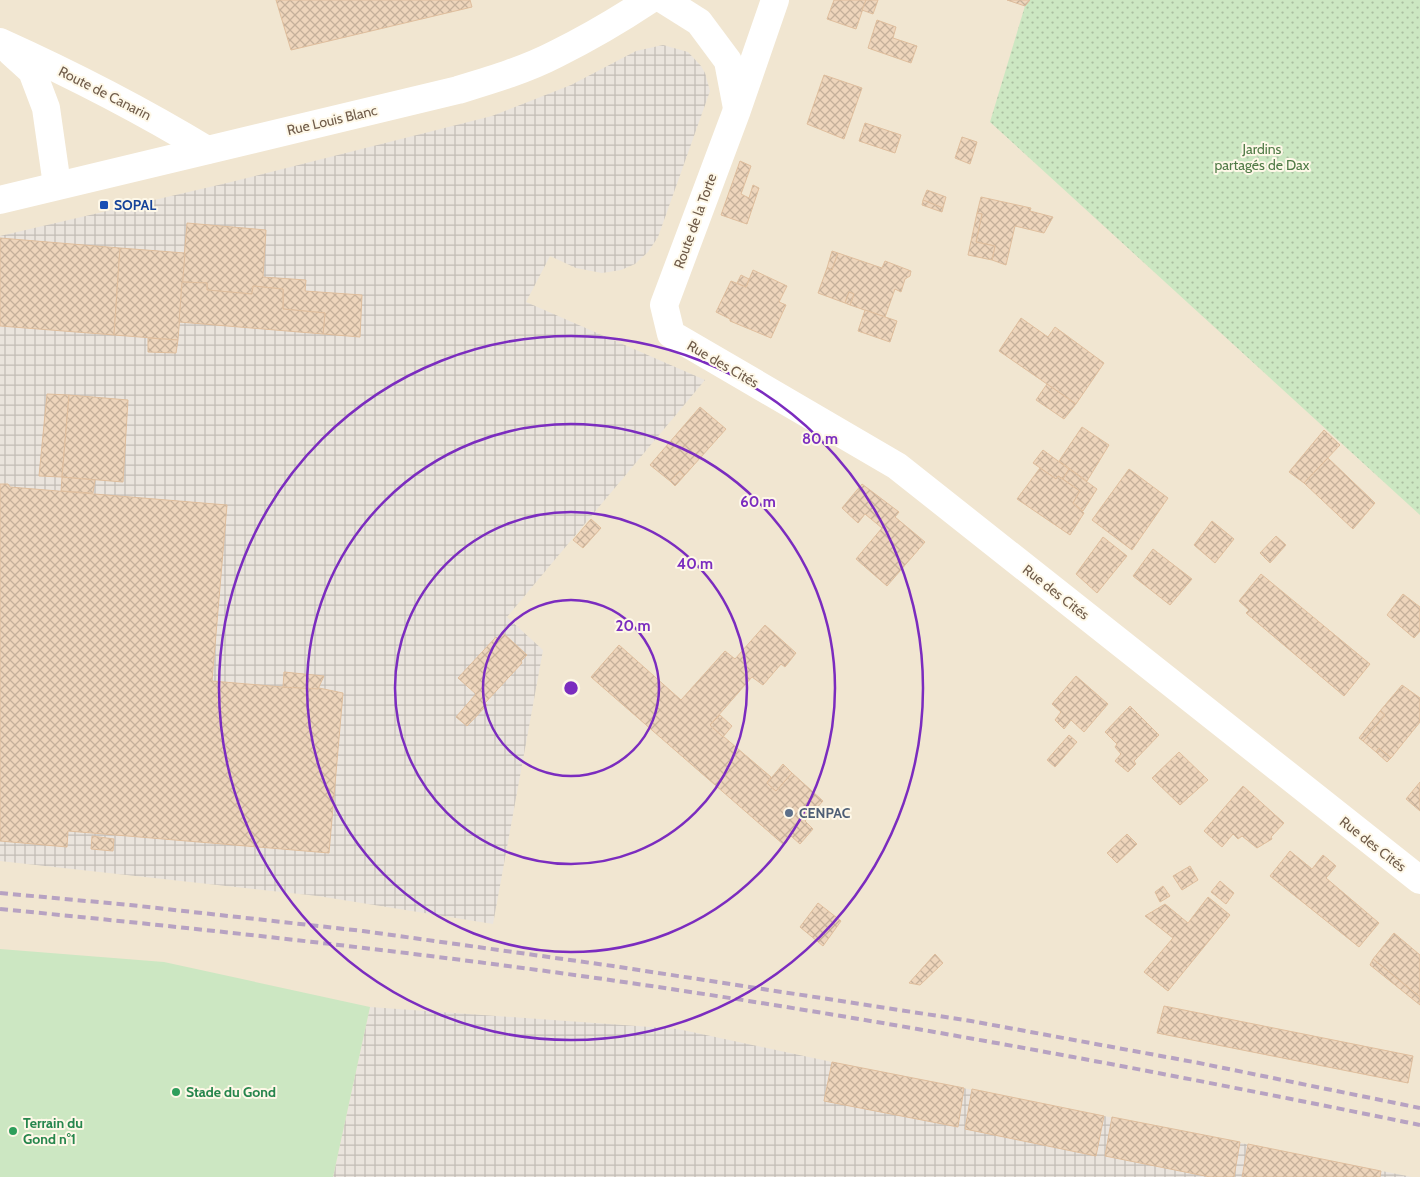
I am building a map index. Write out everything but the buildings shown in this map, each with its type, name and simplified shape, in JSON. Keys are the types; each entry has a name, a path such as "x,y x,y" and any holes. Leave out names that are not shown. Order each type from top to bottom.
{"street":[{"name":"Rue Louis Blanc","path":"0,200 458,90 508,74 555,55 616,22 649,0"},
{"path":"664,0 699,22 728,60 737,110"},
{"name":"Route de la Torte","path":"672,334 664,305 737,110 766,8"},
{"name":"Route de Canarin","path":"0,42 40,60 145,114 207,150"},
{"name":"Route de Canarin","path":"0,42 32,71 46,108 57,185"},
{"name":"Rue des Cités","path":"672,334 897,466 1420,880"}],"shaded area":[{"path":"0,0 1420,0 1420,1177 0,1177"},
{"path":"663,45 688,52 705,73 710,91 658,237 648,252 635,264 621,270 602,273 576,268 550,256 526,302 705,380 507,617 543,650 493,924 318,896 0,861 0,236 227,183 492,116 571,85 636,51"},
{"path":"370,1007 678,1029 832,1062 1412,1177 333,1177"}],"green space":[{"name":"Jardins partagés de Dax","path":"1030,0 1420,0 1420,515 990,122 1025,6"},
{"name":"Stade du Gond","path":"0,949 164,962 370,1007 333,1177 0,1177"}],"railway":[{"path":"0,893 130,905 363,931 613,966 971,1021 1199,1063 1420,1108"},
{"path":"0,909 382,950 534,969 712,995 1016,1046 1420,1125"}],"place":[{"name":"SOPAL","path":"104,205"},
{"name":"CENPAC","path":"789,813"},
{"name":"Stade du Gond","path":"176,1092"},
{"name":"Terrain du Gond n°1","path":"13,1131"}]}
